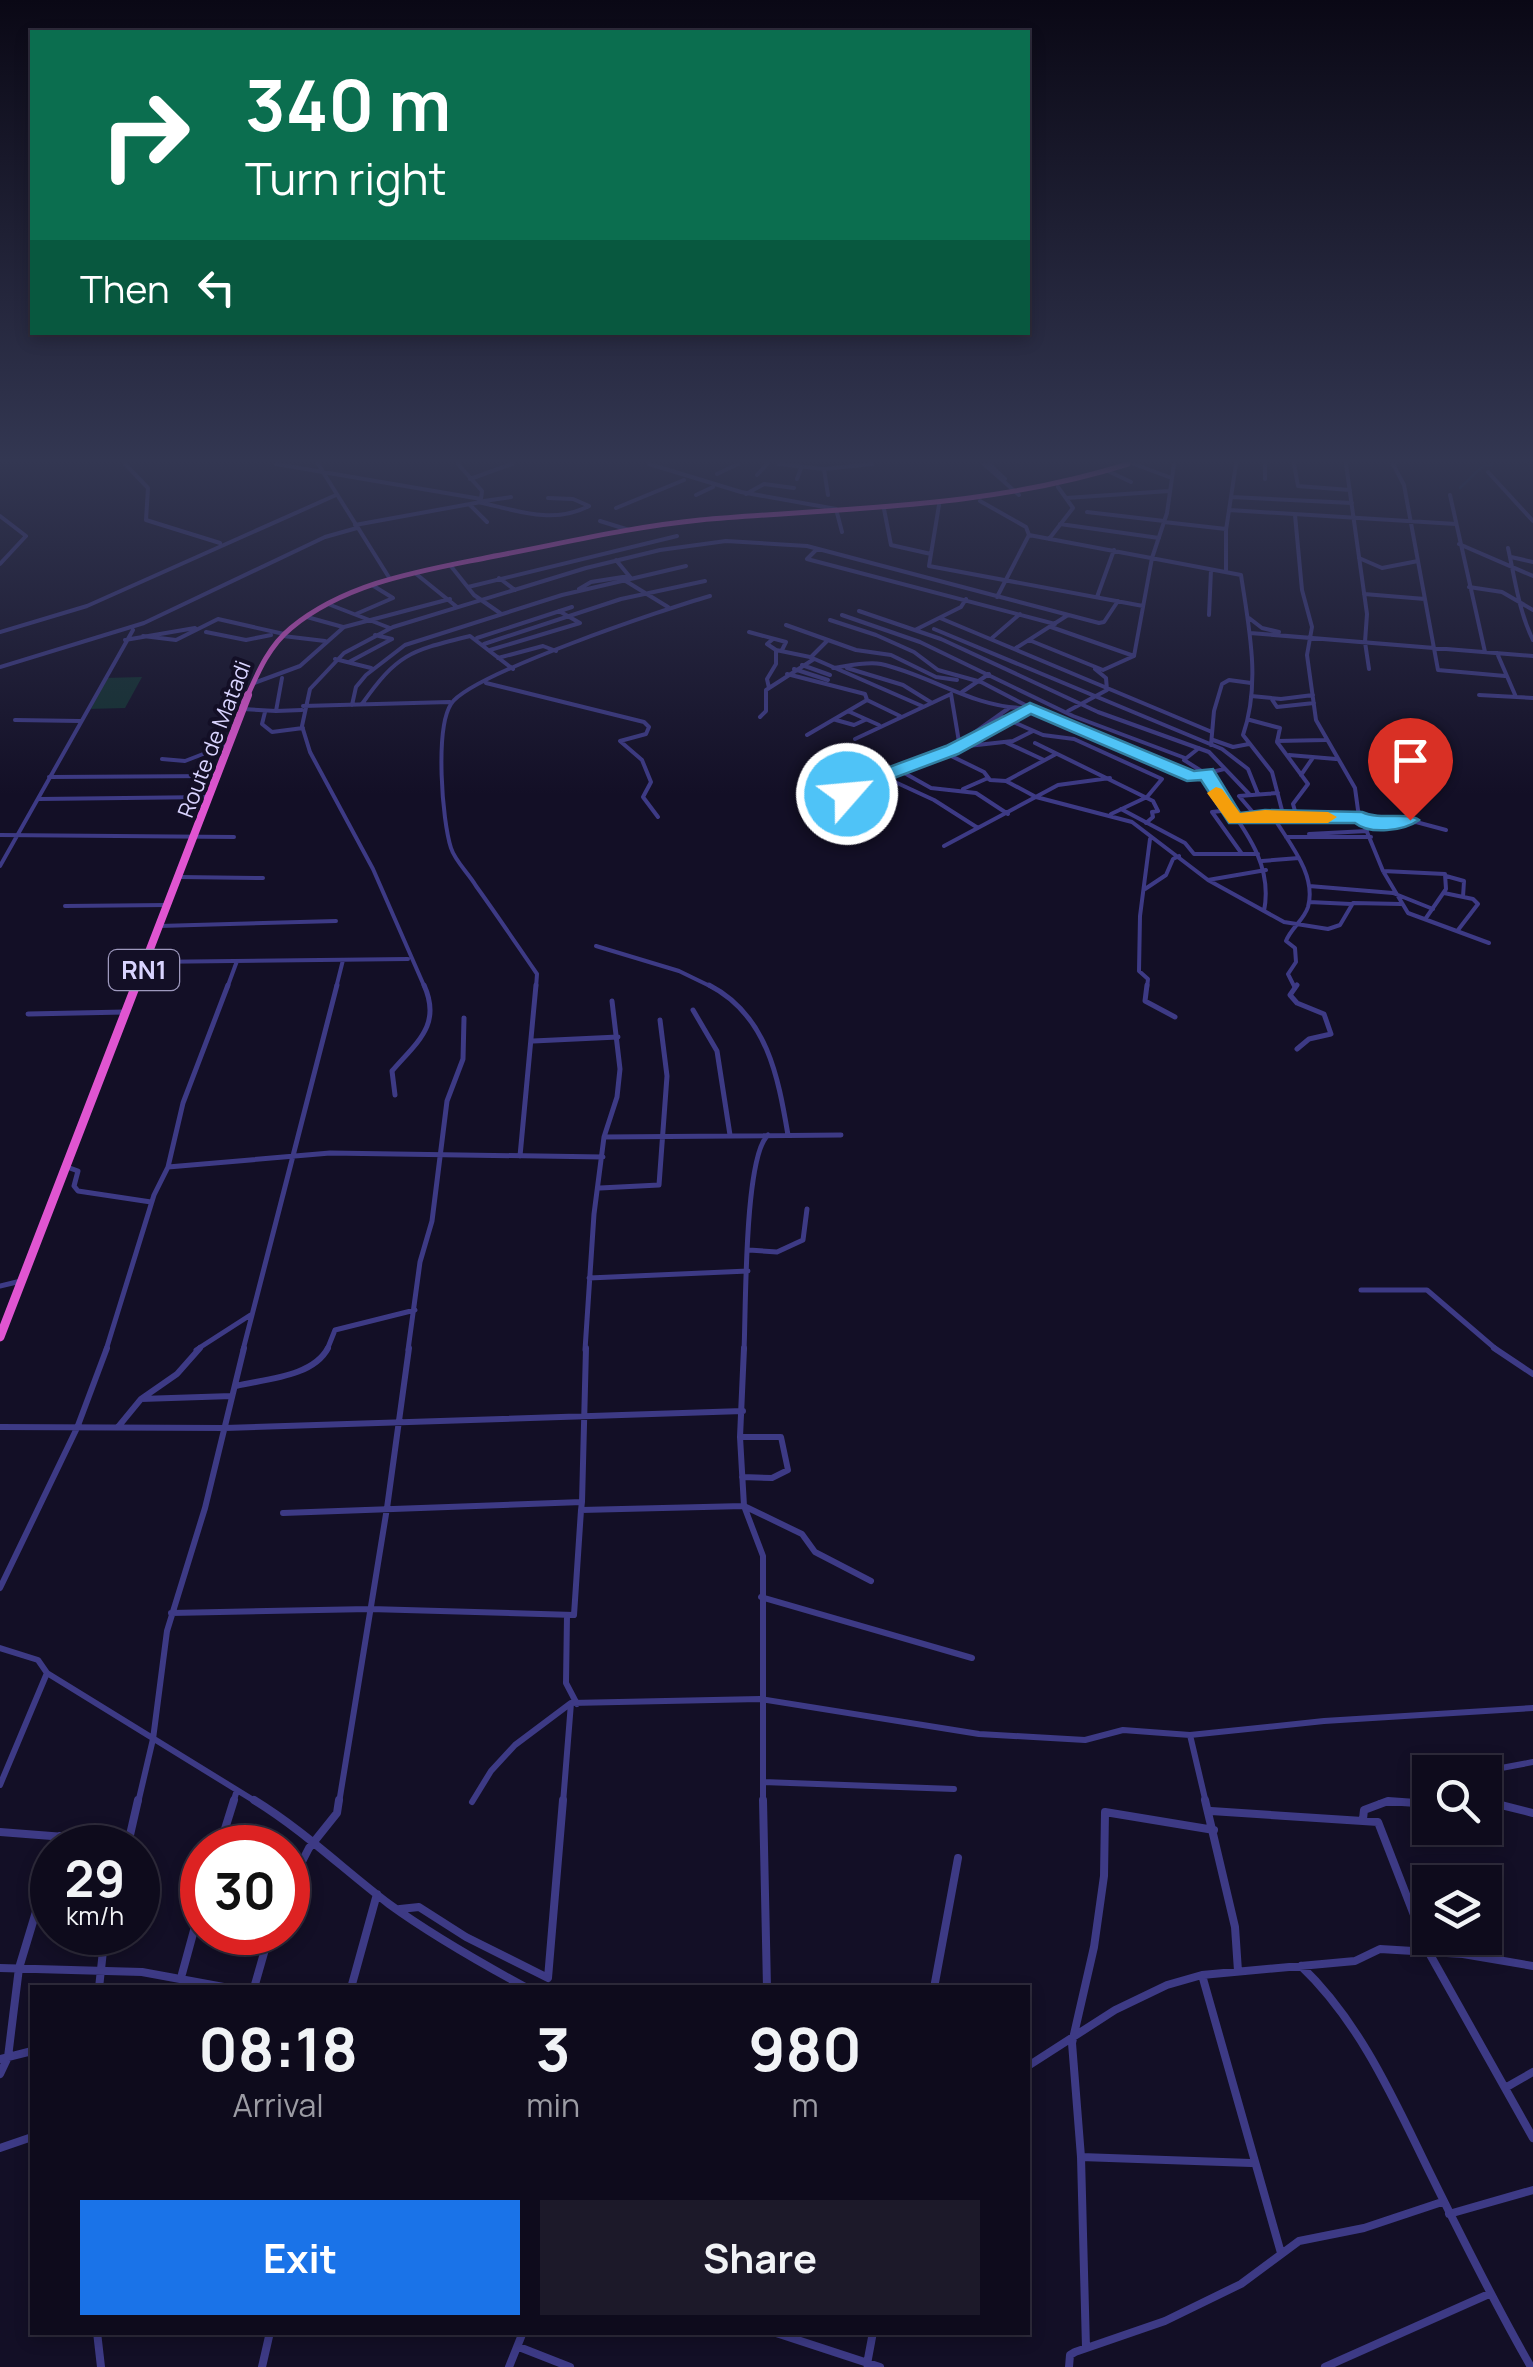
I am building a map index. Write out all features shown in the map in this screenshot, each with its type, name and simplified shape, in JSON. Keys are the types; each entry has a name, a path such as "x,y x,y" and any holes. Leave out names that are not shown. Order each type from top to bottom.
{"highway":[{"name":"Route de Matadi","path":"0,1337 266,654 281,635 328,604 408,574"}],"street":[{"path":"0,632 87,606 156,574"},
{"path":"0,668 136,626 245,574"},
{"path":"387,574 390,579"},
{"path":"416,574 458,608"},
{"path":"457,574 500,614"},
{"path":"468,588 515,574"},
{"path":"395,1096 392,1071 425,1032 433,1009 373,869 310,752 303,728 303,708 317,679 336,658 375,635 567,574"},
{"path":"626,574 668,607"},
{"path":"352,704 356,687 398,648 550,598 645,574"},
{"path":"871,574 1021,613 1134,656"},
{"path":"910,574 1101,622 1118,601"},
{"path":"974,574 1144,607"},
{"path":"997,596 1004,589 1007,574"},
{"path":"1097,596 1105,574"},
{"path":"1134,656 1149,574"},
{"path":"1209,615 1210,574"},
{"path":"1239,574 1250,633 1252,696 1250,720 1243,732 1270,768 1284,818"},
{"path":"1300,574 1312,627 1307,636 1316,720 1355,788 1382,872 1408,913 1489,944"},
{"path":"1361,574 1369,669"},
{"path":"1420,574 1440,671 1505,676"},
{"path":"1467,574 1486,652"},
{"path":"1514,574 1523,620 1533,640"},
{"path":"500,578 515,590"},
{"path":"484,644 704,580"},
{"path":"356,614 393,598 372,585"},
{"path":"1470,587 1502,592 1533,610"},
{"path":"915,630 961,607 974,592"},
{"path":"1364,594 1425,599"},
{"path":"242,709 265,712 352,704 452,702 484,682 556,651 668,607 710,596"},
{"path":"550,598 580,614"},
{"path":"254,682 291,675 344,627 450,600"},
{"path":"328,604 390,628"},
{"path":"362,704 381,674 404,657 572,607"},
{"path":"859,611 923,633 1100,712 1209,752 1250,794"},
{"path":"490,650 580,622 559,612"},
{"path":"992,638 1021,613"},
{"path":"842,615 911,638 1068,712 1185,758 1206,773 1262,861 1271,893 1264,912"},
{"path":"1016,648 1068,615"},
{"path":"307,617 344,627"},
{"path":"1248,617 1259,627 1282,634"},
{"path":"143,636 175,640 218,618 325,642"},
{"path":"940,618 1212,732"},
{"path":"830,620 876,635 964,679"},
{"path":"923,633 946,621"},
{"path":"0,866 124,640 136,626"},
{"path":"786,626 856,650 891,654 943,679"},
{"path":"124,640 198,628"},
{"path":"934,629 1212,743 1233,747 1249,744"},
{"path":"206,632 246,640 281,635"},
{"path":"749,632 788,644 779,650 767,678 766,711 760,716"},
{"path":"948,644 974,632"},
{"path":"1250,633 1533,656"},
{"path":"349,662 392,639 375,635"},
{"path":"477,638 513,670"},
{"path":"773,639 767,644 812,658 922,706"},
{"path":"768,688 812,658 828,640"},
{"path":"1029,640 1108,670 1134,656"},
{"path":"498,658 543,646 556,651"},
{"path":"1496,653 1505,676 1516,689 1516,697"},
{"path":"336,658 373,668"},
{"path":"833,668 878,664 954,694 1009,708 1029,707"},
{"path":"794,669 829,677 802,665"},
{"path":"1095,667 1106,678 1108,688"},
{"path":"844,668 902,685 932,702"},
{"path":"855,739 954,694 990,673"},
{"path":"788,674 865,694 867,700 900,716"},
{"path":"276,711 282,678"},
{"path":"931,684 943,679 974,681 1193,777 1224,769"},
{"path":"1209,752 1222,684 1229,680 1251,683"},
{"path":"484,682 644,722 649,727 646,734 620,741 642,760 652,782 643,796 658,817"},
{"path":"1068,712 1108,688"},
{"path":"954,694 960,739 956,747"},
{"path":"997,702 1004,694"},
{"path":"1252,696 1312,694"},
{"path":"1480,695 1533,698"},
{"path":"1268,696 1277,707 1302,707 1314,702"},
{"path":"1100,712 1132,699"},
{"path":"807,735 867,700"},
{"path":"452,702 443,735 442,777 451,849 536,968 533,1041 520,1156"},
{"path":"969,738 1029,707"},
{"path":"804,796 826,805 852,787 946,753 1009,708"},
{"path":"265,712 262,724 272,732 303,728"},
{"path":"850,712 881,726"},
{"path":"1000,716 1047,736 1074,738 1158,774 1162,781 1147,797 1109,815"},
{"path":"836,720 855,725 866,719"},
{"path":"15,720 80,721"},
{"path":"1250,720 1280,728 1277,741"},
{"path":"956,747 1020,739 1033,731"},
{"path":"1020,748 1047,736"},
{"path":"1002,740 1044,760"},
{"path":"1277,741 1326,740"},
{"path":"1277,741 1308,786 1292,806 1297,818"},
{"path":"1035,742 1147,797 1159,807 1146,822"},
{"path":"1212,743 1245,766 1258,794"},
{"path":"162,759 185,762 229,744"},
{"path":"1185,758 1199,748"},
{"path":"946,753 984,772 988,778"},
{"path":"1006,782 1058,753"},
{"path":"1289,755 1336,759"},
{"path":"1301,774 1312,758"},
{"path":"900,770 931,788 976,792 1008,814"},
{"path":"49,777 218,776"},
{"path":"882,776 934,800 978,828"},
{"path":"959,790 988,778 1036,797 1132,822 1208,880 1284,922 1328,929 1340,925 1352,904"},
{"path":"944,846 1060,784 1110,778"},
{"path":"1256,816 1239,796 1278,792"},
{"path":"39,799 210,797"},
{"path":"1121,809 1197,854 1258,854"},
{"path":"1230,810 1212,812 1242,854"},
{"path":"1236,819 1256,816 1398,824 1417,819 1446,830"},
{"path":"1274,818 1299,858 1310,886 1304,916 1286,940 1295,948 1296,960 1288,974 1297,986 1290,994 1324,1014 1331,1036 1309,1039 1297,1049"},
{"path":"1284,834 1367,830"},
{"path":"1284,834 1371,837"},
{"path":"0,835 234,837"},
{"path":"1149,836 1139,971 1148,979 1144,1000 1175,1017"},
{"path":"1144,891 1164,878 1174,859 1180,856"},
{"path":"1262,861 1299,858"},
{"path":"1208,880 1266,870"},
{"path":"1382,872 1446,876 1464,881 1463,898"},
{"path":"1426,918 1444,893 1446,876"},
{"path":"179,877 263,878"},
{"path":"1310,886 1393,893 1433,909"},
{"path":"1444,893 1478,904 1458,930"},
{"path":"1309,902 1401,904"},
{"path":"65,906 168,905"},
{"path":"159,926 336,921"},
{"path":"596,946 691,978 730,998 754,1019 783,1098 788,1136"},
{"path":"133,1825 154,1739 171,1613 206,1508 343,960"},
{"path":"146,962 410,960"},
{"path":"0,1588 77,1428 118,1320 151,1202 168,1166 183,1103 236,961"},
{"path":"171,1613 370,1609 567,1616 578,1610 589,1278 604,1137 617,1098 618,1037 612,1001"},
{"path":"694,1010 717,1051 730,1135"},
{"path":"28,1014 128,1012"},
{"path":"310,1847 337,1813 447,1101 462,1059 464,1018"},
{"path":"600,1188 658,1185 668,1076 660,1020"},
{"path":"533,1041 618,1037"},
{"path":"604,1137 730,1135 758,1139 768,1135 841,1134"},
{"path":"758,1139 752,1179 740,1437 744,1506 763,1556 760,1700 767,1985"},
{"path":"168,1166 226,1158 294,1156 603,1158"},
{"path":"67,1167 78,1171 74,1186 78,1191 151,1202"},
{"path":"749,1250 773,1255 788,1251 803,1240 806,1209"},
{"path":"589,1278 748,1271"},
{"path":"0,1286 20,1281"},
{"path":"1361,1290 1427,1290 1506,1358 1533,1374"},
{"path":"234,1386 299,1372 326,1354 334,1330 416,1310"},
{"path":"117,1428 141,1399 177,1374 191,1354 252,1314"},
{"path":"141,1399 232,1396"},
{"path":"0,1427 225,1428 744,1411"},
{"path":"740,1437 781,1437 788,1470 772,1478 742,1478"},
{"path":"283,1514 387,1508 744,1506 802,1534 816,1552 871,1581"},
{"path":"761,1597 821,1609 887,1634 972,1658"},
{"path":"397,1909 419,1907 466,1937 548,1978 574,1703 566,1683 567,1616"},
{"path":"0,1648 38,1660 47,1674 286,1820 377,1894 456,1951 521,1985"},
{"path":"0,1785 47,1674"},
{"path":"472,1802 490,1771 515,1745 574,1703 760,1700 979,1734 1084,1740 1124,1730 1190,1736 1324,1721 1533,1708"},
{"path":"1190,1736 1211,1811 1235,1927 1238,1970"},
{"path":"1502,1768 1533,1762"},
{"path":"763,1782 954,1789"},
{"path":"226,1825 237,1790"},
{"path":"1364,1819 1364,1810 1381,1802 1412,1803"},
{"path":"1502,1805 1533,1813"},
{"path":"1086,2348 1081,2158 1072,2066 1104,1876 1105,1811 1214,1830"},
{"path":"1211,1811 1375,1820 1382,1826 1412,1908"},
{"path":"0,1832 30,1834"},
{"path":"935,1985 958,1858"},
{"path":"352,1985 377,1894"},
{"path":"0,2074 19,1968 30,1932"},
{"path":"1030,2065 1145,1995 1202,1976 1355,1960 1380,1949 1412,1950"},
{"path":"99,1985 102,1955"},
{"path":"182,1974 187,1955"},
{"path":"256,1985 264,1955"},
{"path":"1430,1955 1533,2138"},
{"path":"1454,1955 1530,1967"},
{"path":"0,1968 100,1965 182,1974 219,1985"},
{"path":"1301,1966 1319,1983 1380,2070 1489,2294 1532,2367"},
{"path":"1202,1976 1240,2100 1251,2163 1281,2252"},
{"path":"4,2058 30,2052"},
{"path":"1505,2088 1533,2072"},
{"path":"0,2148 30,2138"},
{"path":"1081,2158 1251,2163"},
{"path":"1449,2214 1533,2190"},
{"path":"1069,2367 1070,2355 1165,2321 1242,2284 1300,2241 1364,2228 1442,2202"},
{"path":"1324,2367 1489,2294"},
{"path":"98,2335 100,2367"},
{"path":"262,2367 269,2335"},
{"path":"510,2367 523,2335"},
{"path":"782,2335 880,2367"},
{"path":"867,2365 872,2335"},
{"path":"519,2347 570,2367"}],"green space":[{"path":"142,677 125,708 88,709 104,678"}],"slow traffic":[{"path":"1216,793 1236,819 1265,815 1328,817"}],"route":[{"path":"847,794 852,787 952,750 1030,708 1193,777 1207,772 1214,790 1236,819 1265,815 1362,818 1364,823 1398,824 1410,820"}]}
